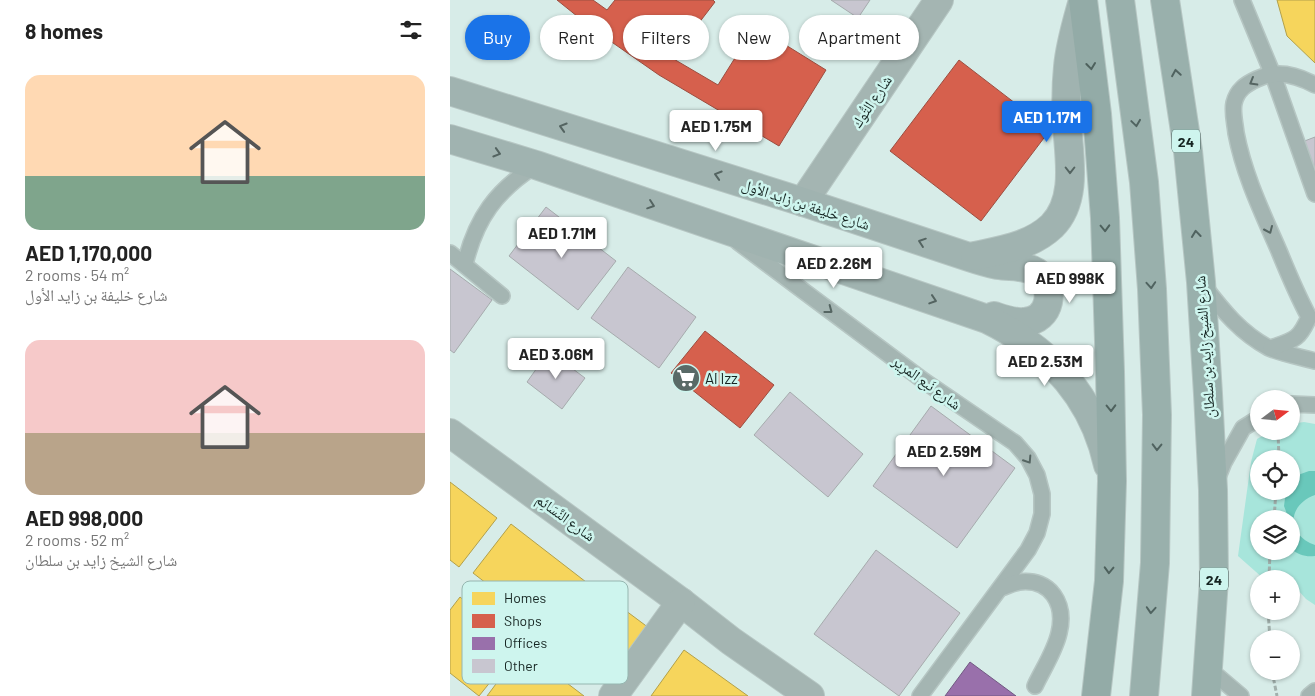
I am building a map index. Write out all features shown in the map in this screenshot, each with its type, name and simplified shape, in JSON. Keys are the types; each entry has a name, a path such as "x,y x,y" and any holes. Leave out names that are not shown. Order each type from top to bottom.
{"highway":[{"path":"1120,0 1144,182 1152,289 1157,416 1155,563 1144,696"},
{"name":"شارع الشيخ زايد بن سلطان","path":"1165,0 1188,150 1201,282 1213,490 1214,579 1206,696"}],"main road":[{"path":"969,257 1034,240 1054,224 1062,211 1068,194 1071,172 1067,122 1068,67 1083,0"},
{"path":"1083,0 1097,114 1105,218 1112,481 1109,582 1096,696"},
{"name":"شارع خليفة بن زايد الأول","path":"450,91 803,202 969,257 997,265 1024,268 1037,273 1048,286 1046,309 1041,315 1032,320 1024,322 962,309"},
{"path":"450,139 962,309 1011,331 1034,346 1060,371 1086,407 1098,430 1112,481"}],"street":[{"name":"شارع التُّوك","path":"803,202 939,0"},
{"name":"شارع النَّسَائِم","path":"450,433 681,602 731,641 810,696"},
{"path":"628,675 681,602"},
{"path":"613,696 622,684"}],"lane":[{"path":"1242,0 1273,75 1315,194"},
{"path":"1271,348 1293,340 1302,332 1312,317 1252,190 1240,153 1233,116 1234,103 1239,91 1249,83 1273,75 1288,75 1315,85"},
{"path":"465,264 470,244 478,225 489,207 502,190 536,166"},
{"name":"شارع نَبع المرِير","path":"720,229 924,381 1015,443 1028,458 1037,475 1042,494 1042,514 1037,533 1028,550 1001,588 920,696"},
{"path":"450,253 502,296"},
{"path":"1201,282 1224,313 1243,331 1271,348 1315,361"},
{"path":"1300,404 1315,405"},
{"path":"1213,490 1224,462 1243,428 1250,424"},
{"path":"1001,588 1019,582 1038,583 1053,592 1060,609 1059,632 1035,686"},
{"path":"1208,668 1242,696"},
{"path":"1309,696 1315,692"}],"path":[{"path":"1274,680 1277,696"}],"shaded area":[{"path":"1300,423 1315,424 1315,605 1300,592 1300,570 1254,570 1238,556 1250,469 1250,500 1300,500 1300,450 1254,450 1257,440 1300,440"},
{"path":"1315,471 1315,495 1306,500 1297,510 1286,510 1285,500 1300,500 1300,474"},
{"path":"1300,535 1315,545 1315,556 1300,554"}],"building: Homes":[{"path":"1277,0 1315,0 1315,63 1287,36"},
{"path":"450,482 497,518 459,567 450,560"},
{"path":"511,524 585,581 483,581 473,573"},
{"path":"460,597 462,599 462,683 450,673 450,610"},
{"path":"628,612 653,631 628,664"},
{"path":"684,650 748,696 651,696"},
{"path":"464,684 489,684 479,696"},
{"path":"496,684 568,684 584,696 487,696"}],"building: Shops":[{"path":"557,0 593,0 607,10 615,0 713,0 715,2 705,15 623,15 623,50 613,43 613,15 576,15"},
{"path":"789,47 799,53 799,60 810,60 826,70 779,146 659,75 637,60 675,60 718,85 734,60 789,60"},
{"path":"959,60 1050,130 981,221 890,151"},
{"path":"705,331 774,385 740,428 671,373"}],"building: Offices":[{"path":"970,662 1016,696 945,696"}],"building: Other":[{"path":"831,0 870,0 860,15 854,15"},
{"path":"1315,137 1315,171 1302,142"},
{"path":"546,207 616,261 578,310 509,256"},
{"path":"628,267 696,317 659,368 591,318"},
{"path":"450,269 492,300 454,353 450,350"},
{"path":"549,351 585,378 562,409 527,382"},
{"path":"790,392 863,454 828,497 754,435"},
{"path":"931,406 1015,468 957,548 873,486"},
{"path":"876,550 960,613 899,696 814,634"}],"place":[{"name":"Al Izz","path":"686,378"}]}
